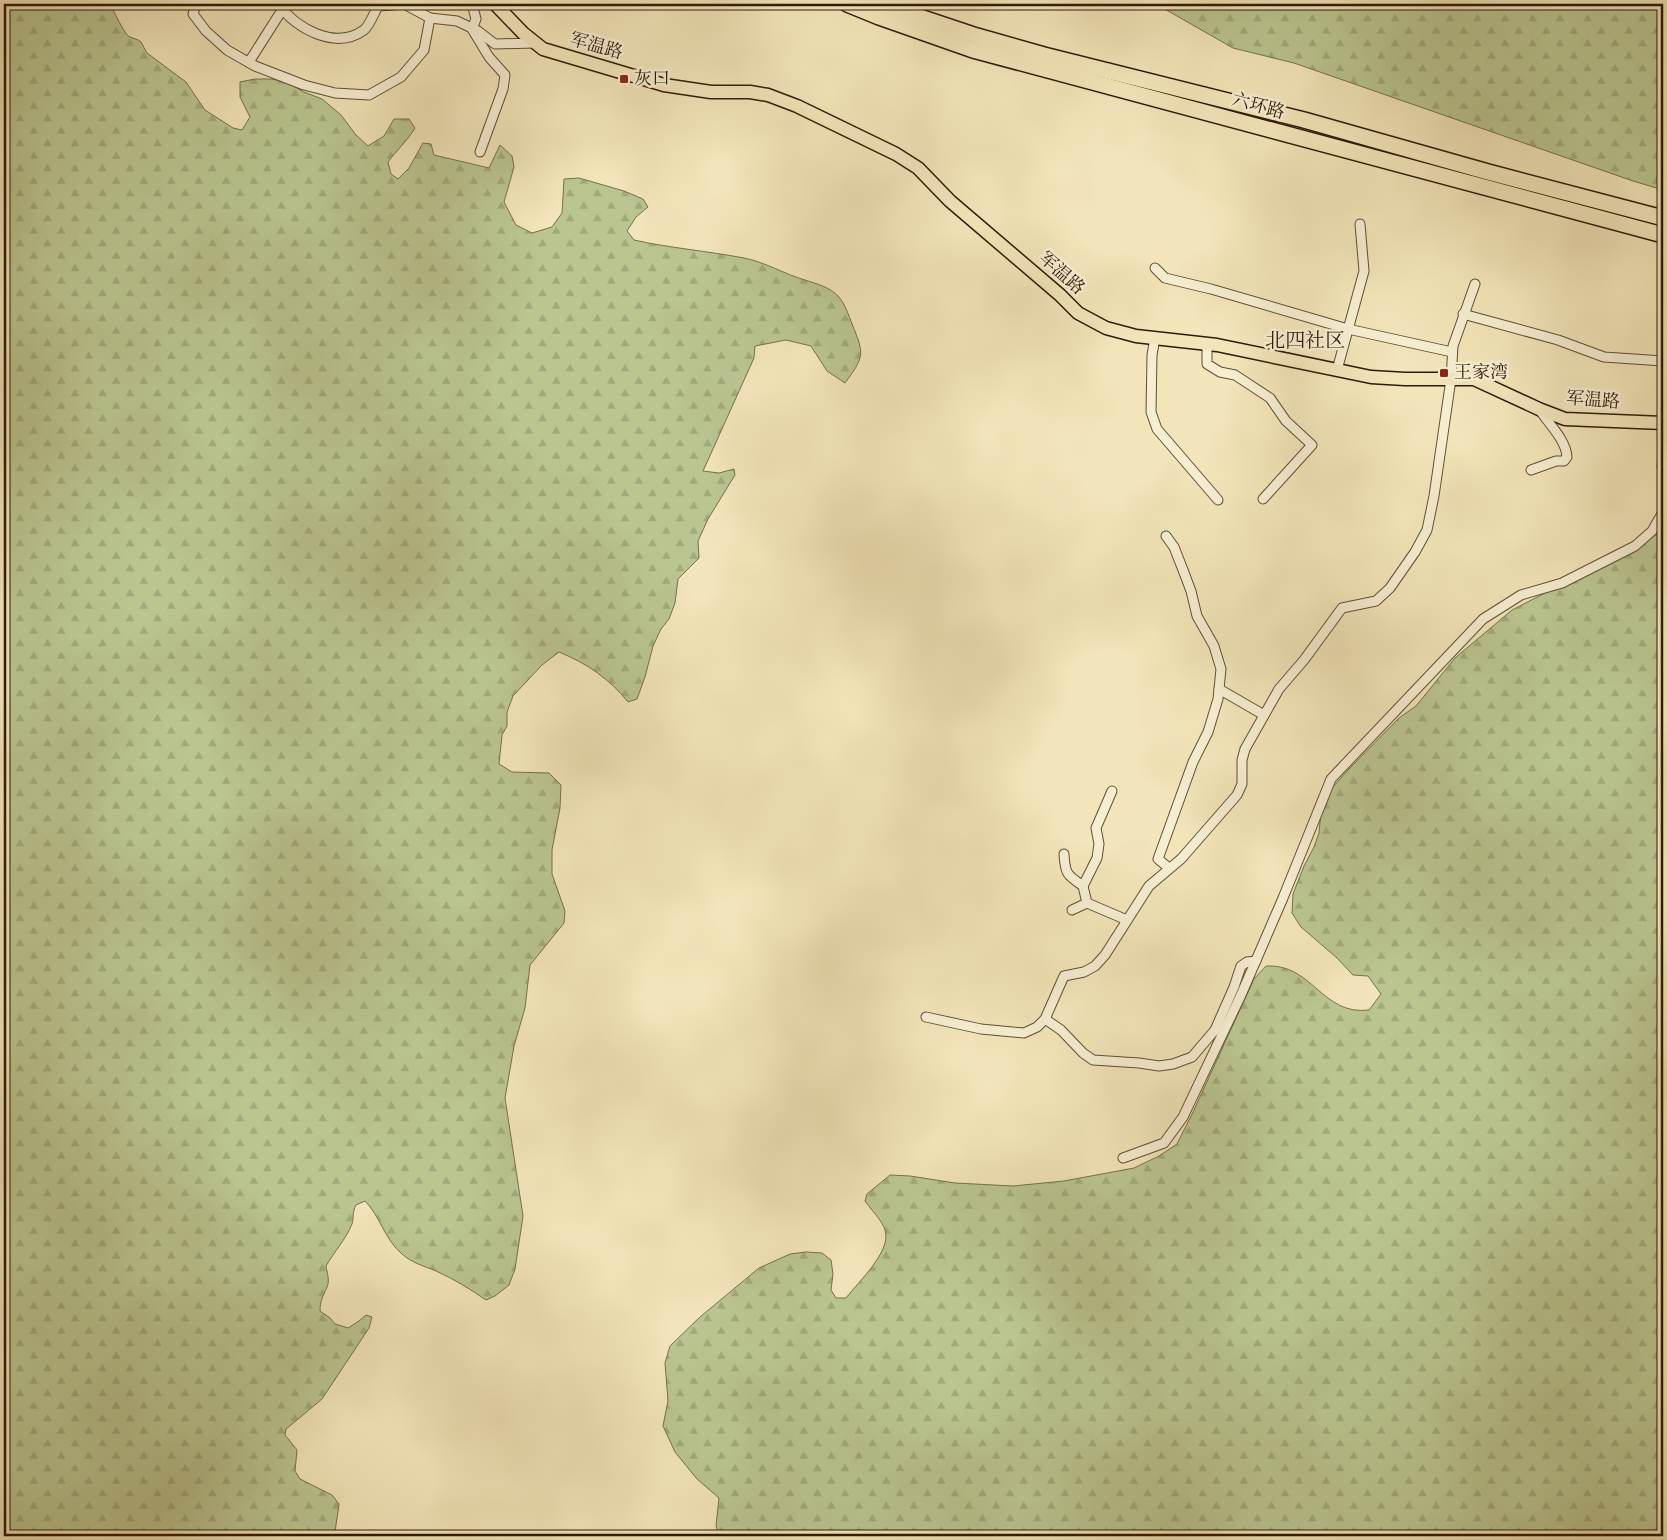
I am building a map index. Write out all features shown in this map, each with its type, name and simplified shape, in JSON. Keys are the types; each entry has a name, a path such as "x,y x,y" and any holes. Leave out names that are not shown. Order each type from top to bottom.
{"highway":[{"name":"六环路","path":"847,4 981,52 1663,235"},
{"name":"六环路","path":"881,4 977,36 1044,55 1304,120 1488,172 1663,218"}],"main road":[{"name":"军温路","path":"495,4 534,43 543,49 664,85 711,92 750,92 768,95 797,106 896,154 918,168 950,201 1083,317 1106,328 1136,336 1207,344 1371,377 1474,378 1539,409 1565,419 1663,423"}],"street":[{"path":"196,4 193,14 206,31 227,50 248,62 304,85 335,92 369,95 401,76 424,50 430,18"},
{"path":"248,62 280,7 287,16 312,32 326,36 345,38 365,29 377,5 404,4 411,6 430,18 457,22 495,44 534,43"},
{"path":"472,4 476,19 472,29"},
{"path":"472,29 489,56 505,75 503,89 480,152"},
{"path":"1337,370 1364,271 1360,224"},
{"path":"1155,268 1165,278 1211,289 1348,329 1452,352"},
{"path":"926,1017 980,1029 1024,1033 1037,1027 1045,1019 1064,976 1084,972 1095,966 1105,955 1149,886 1186,853 1237,796 1242,784 1242,760 1245,749 1279,688 1304,660 1342,608 1376,601 1390,588 1415,552 1427,530 1434,496 1451,379 1453,346 1475,284"},
{"path":"1463,314 1558,340 1604,357 1663,361"},
{"path":"1155,338 1152,355 1151,412 1157,429 1218,500"},
{"path":"1207,344 1208,364 1220,372 1235,375 1270,398 1286,421 1312,445 1262,498"},
{"path":"1530,470 1556,461 1564,461 1567,457 1563,441 1539,409"},
{"path":"1663,456 1663,468"},
{"path":"1123,1158 1164,1143 1183,1116 1256,961 1331,779 1483,619 1521,595 1562,583 1635,546 1652,531 1663,512"},
{"path":"1166,536 1174,547 1191,591 1197,616 1214,646 1222,669 1218,699 1208,732 1193,762 1158,858 1169,868"},
{"path":"1220,689 1264,715"},
{"path":"1087,903 1083,886 1097,858 1099,844 1096,828 1112,791"},
{"path":"1064,854 1065,870 1069,876 1083,886"},
{"path":"1072,910 1087,903 1127,920"},
{"path":"1045,1019 1061,1030 1083,1054 1093,1060 1159,1066 1173,1064 1192,1057 1215,1030 1241,966 1247,962 1256,961"}],"green space":[{"path":"4,4 109,4 122,28 130,37 140,41 147,53 186,82 205,110 233,128 242,130 250,117 240,97 240,82 255,79 272,79 288,83 322,99 341,115 356,135 368,146 384,136 394,119 409,119 415,128 388,162 391,174 398,179 409,168 423,143 431,144 434,155 489,168 500,145 512,156 514,167 504,202 516,225 532,233 552,227 562,213 564,179 579,178 624,191 643,199 648,207 636,217 627,231 634,240 752,260 823,286 832,291 841,300 847,310 861,349 859,361 845,383 827,371 811,346 786,340 755,346 754,358 703,471 719,473 734,469 735,475 708,519 698,541 699,558 678,579 675,603 669,619 661,629 653,646 637,699 628,702 597,672 559,652 542,665 513,696 507,712 507,726 502,735 499,764 512,772 549,773 561,785 560,808 552,850 552,874 565,911 564,923 530,965 525,1008 514,1046 505,1098 523,1216 515,1269 509,1285 495,1296 486,1300 449,1277 406,1257 391,1242 365,1201 356,1205 352,1224 326,1266 328,1282 321,1301 320,1311 335,1324 348,1328 366,1315 372,1317 369,1328 322,1399 286,1429 285,1435 297,1450 295,1471 300,1479 332,1495 339,1504 335,1532 337,1536 4,1536"},
{"path":"1156,4 1663,4 1663,190 1294,63 1233,48"},
{"path":"1663,530 1663,1536 719,1536 716,1526 719,1498 697,1479 675,1452 663,1426 668,1401 665,1363 670,1346 700,1317 759,1268 790,1254 822,1253 831,1260 833,1274 831,1290 836,1298 846,1298 873,1265 884,1247 886,1238 884,1226 865,1201 867,1194 890,1175 955,1183 1013,1186 1064,1181 1134,1168 1159,1156 1177,1144 1254,979 1266,966 1282,967 1295,972 1340,1005 1353,1010 1369,1010 1381,994 1368,976 1353,975 1337,958 1301,927 1292,913 1293,894 1314,847 1319,833 1321,811 1332,788 1399,718 1416,706 1455,658 1512,610 1613,563"}],"place":[{"name":"灰口","path":"624,79"},
{"name":"王家湾","path":"1444,373"}],"district":[{"name":"北四社区","path":"1305,341"}]}
